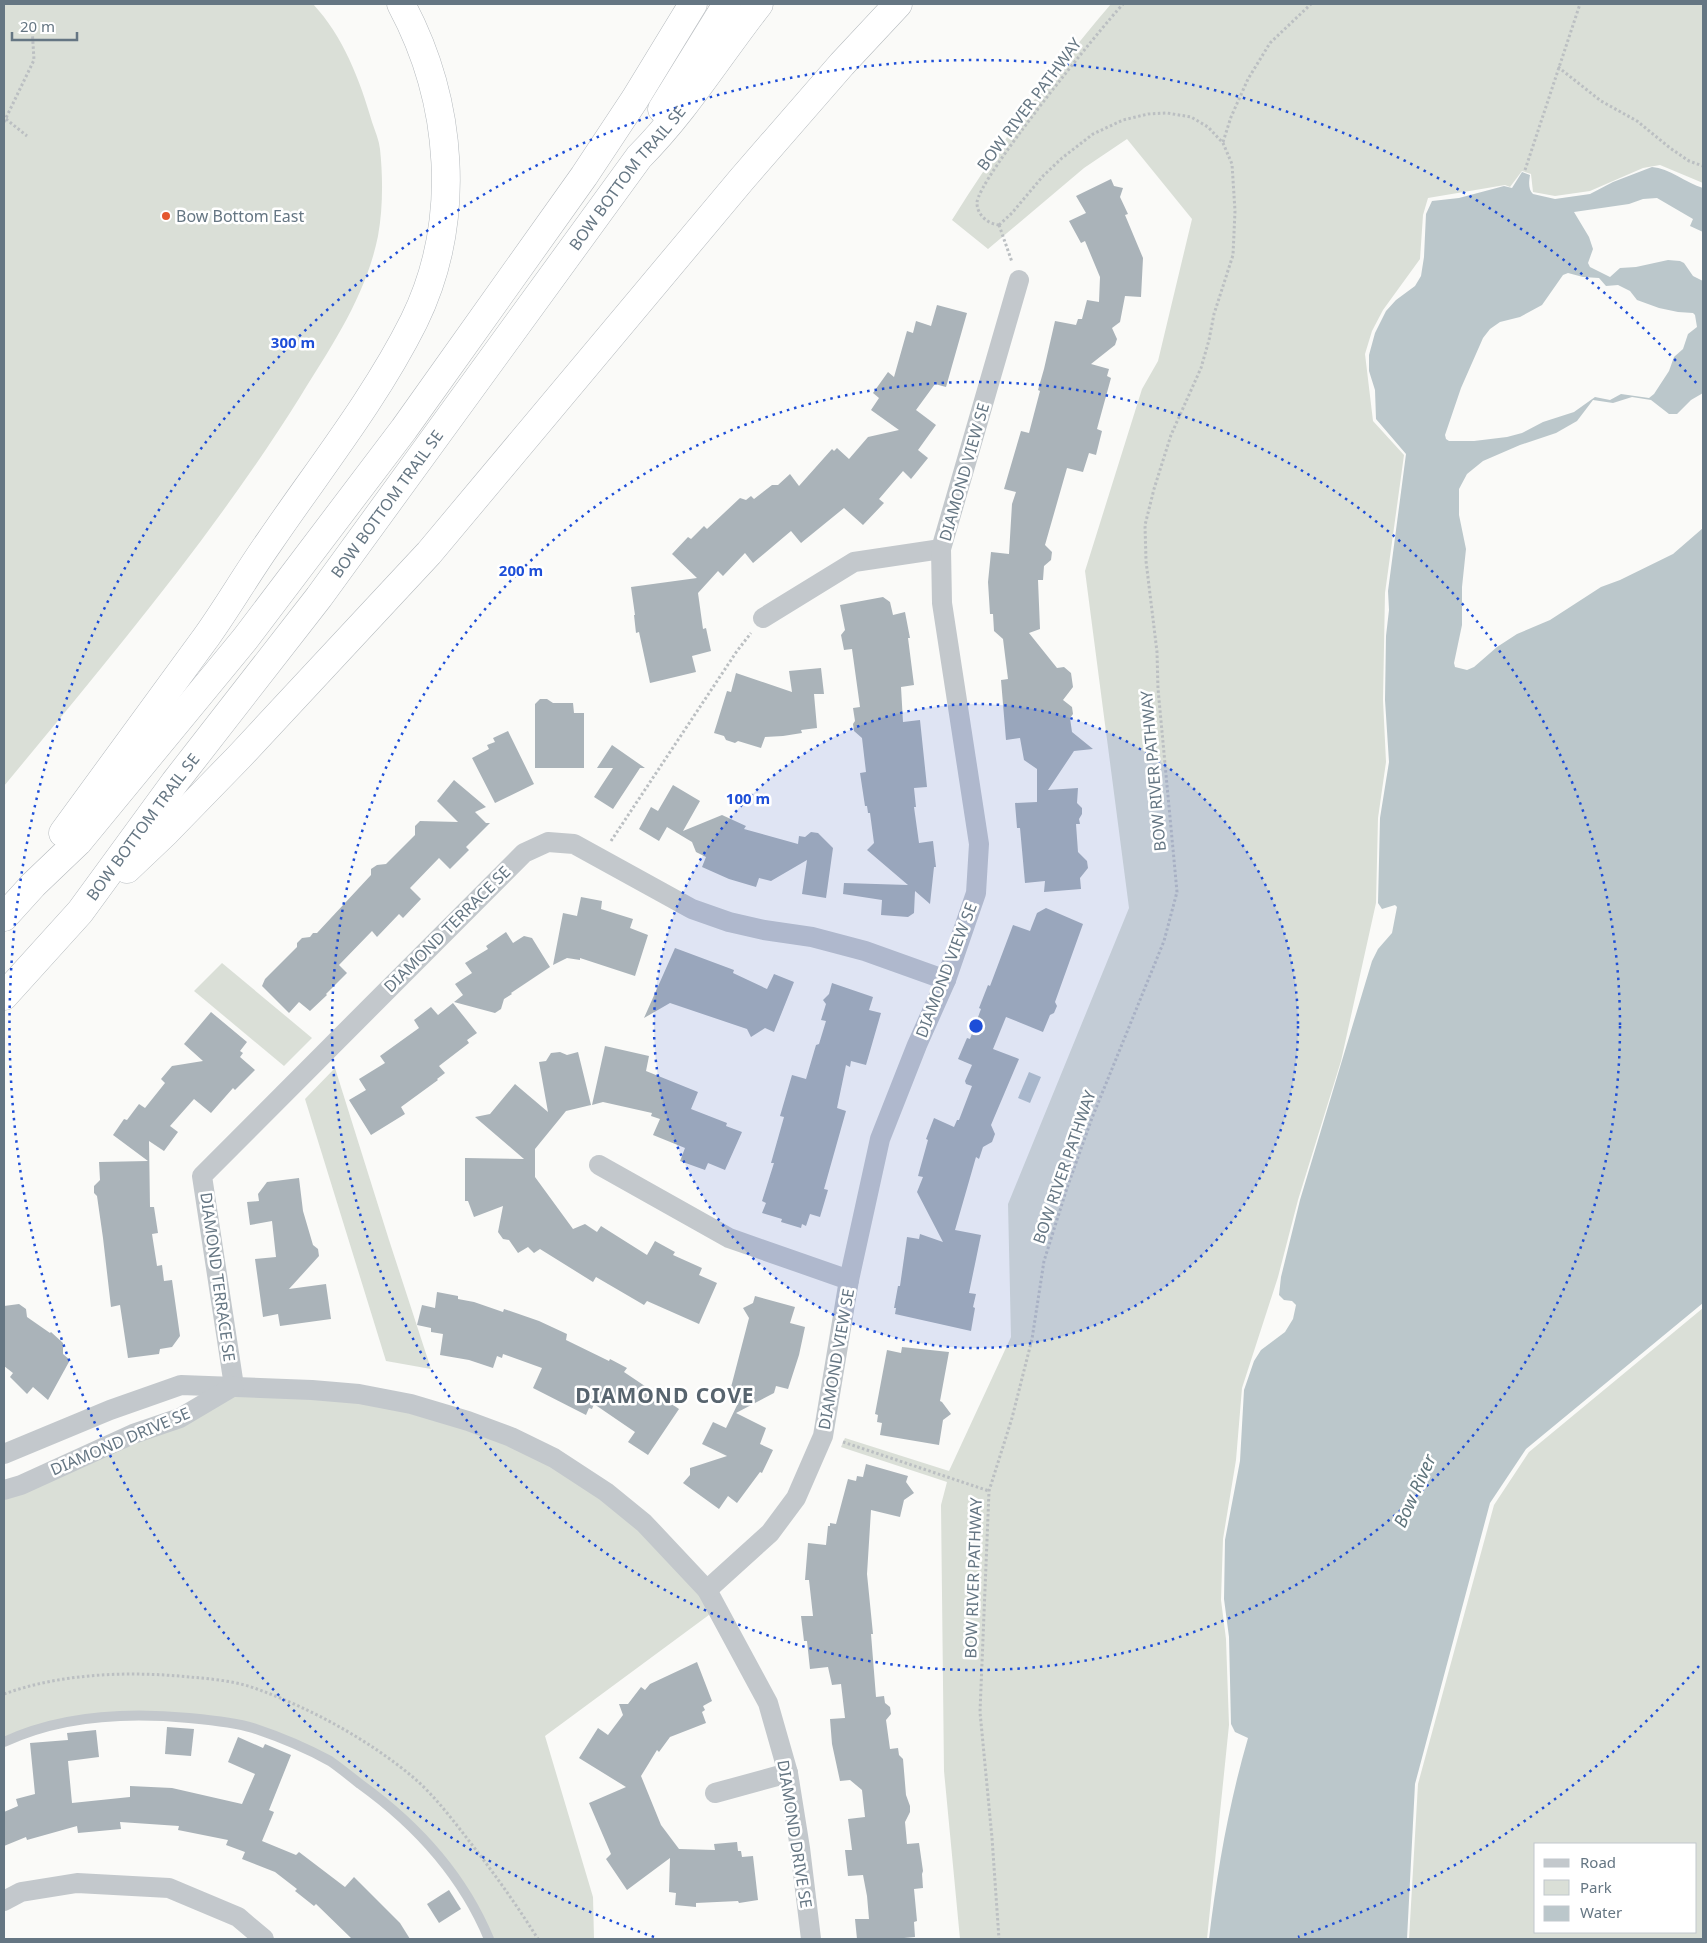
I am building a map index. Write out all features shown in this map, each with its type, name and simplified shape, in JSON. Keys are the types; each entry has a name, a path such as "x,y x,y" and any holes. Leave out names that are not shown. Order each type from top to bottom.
{"highway":[{"path":"33,884 60,837 208,634 249,571 374,391 414,320 427,288 445,208 445,142 439,104 430,72 418,38 401,4"},
{"path":"720,35 727,4"},
{"name":"BOW BOTTOM TRAIL SE","path":"4,996 80,912 175,782 319,597 639,158 660,137 691,98 720,35 759,4"},
{"path":"80,912 166,832 429,553 742,178 842,64 898,4"},
{"name":"BOW BOTTOM TRAIL SE","path":"4,917 33,884 78,842 245,639 404,429 584,176 635,99 686,14"}],"street":[{"name":"DIAMOND VIEW SE","path":"707,1590 770,1533 796,1498 823,1436 849,1280 880,1139 914,1053 946,980 976,893 979,844 942,603 941,549 1019,280"},
{"path":"763,618 854,562 941,549"},
{"name":"DIAMOND TERRACE SE","path":"234,1386 202,1176 524,853 548,842 574,844 692,909 729,922 764,930 812,937 865,951 946,980"},
{"path":"599,1165 729,1238 849,1280"},
{"name":"DIAMOND DRIVE SE","path":"4,1454 110,1410 181,1385 312,1390 359,1394 412,1404 468,1421 511,1437 554,1458 606,1492 644,1524 707,1590 768,1703 788,1773 800,1848 810,1939"},
{"name":"DIAMOND DRIVE SE","path":"4,1490 133,1434 180,1418 234,1386"},
{"path":"715,1793 788,1773"},
{"path":"4,1900 21,1892 77,1883 169,1888 238,1917 264,1939"}],"lane":[{"path":"4,1742 25,1732 62,1723 122,1715 208,1720 252,1728 330,1761 376,1795 422,1835 453,1873 480,1916 489,1939"}],"path":[{"name":"BOW RIVER PATHWAY","path":"999,1939 980,1712 989,1491 1012,1418 1032,1339 1044,1261 1092,1118 1164,941 1176,892 1158,689 1157,652 1146,561 1145,525 1171,435 1201,368 1210,340 1214,314 1233,255 1236,211 1232,164 1223,143 1208,126 1191,118 1167,113 1123,120 1093,134 1062,158 1043,176 1012,213 999,225 992,224 980,213 977,202 983,187 1034,114 1123,4"},
{"path":"1223,143 1231,118 1248,79 1270,42 1312,4"},
{"path":"1525,170 1580,4"},
{"path":"27,136 5,120 34,60 32,27"},
{"path":"1558,67 1600,101 1637,121 1689,161 1703,166"},
{"path":"999,225 1019,280"},
{"path":"599,858 737,651 763,618"},
{"path":"823,1436 989,1491"}],"green space":[{"path":"4,4 313,4 342,44 362,90 379,142 382,204 378,236 365,279 356,300 324,359 267,448 196,548 4,786"},
{"path":"1111,4 1703,4 1703,183 1660,165 1643,168 1590,191 1555,196 1533,192 1531,174 1522,171 1510,187 1505,185 1428,198 1423,215 1420,259 1383,310 1372,331 1365,354 1373,421 1404,455 1385,593 1383,700 1386,762 1378,818 1376,903 1341,1061 1298,1200 1278,1277 1242,1388 1236,1460 1223,1539 1221,1600 1226,1639 1229,1725 1207,1939 960,1939 944,1771 941,1505 947,1482 841,1447 845,1438 949,1471 1011,1337 1008,1204 1129,908 1085,571 1142,389 1158,361 1192,219 1127,139 1084,168 988,249 952,220 1027,109"},
{"path":"222,963 312,1038 284,1066 194,991"},
{"path":"335,1068 431,1369 386,1361 305,1099"},
{"path":"1703,1308 1703,1939 1409,1939 1418,1784 1494,1505 1529,1452"},
{"path":"234,1386 312,1390 468,1421 606,1492 717,1609 545,1736 593,1897 594,1939 489,1939 480,1916 422,1835 330,1761 291,1743 209,1720 81,1719 4,1742 4,1490"}],"water":[{"name":"Bow River","path":"1652,167 1665,170 1703,188 1703,232 1690,226 1693,219 1657,198 1574,212 1589,237 1593,249 1588,263 1590,267 1610,277 1620,268 1636,267 1668,260 1680,261 1684,263 1693,276 1703,281 1703,393 1691,400 1677,414 1669,414 1651,400 1632,397 1613,403 1593,400 1577,421 1556,433 1520,445 1483,461 1467,474 1459,489 1459,515 1466,549 1462,587 1462,625 1454,663 1455,667 1467,670 1474,667 1497,647 1517,634 1550,620 1601,587 1620,580 1673,554 1703,528 1703,1303 1526,1449 1490,1503 1415,1784 1407,1939 1209,1939 1224,1838 1248,1738 1235,1732 1231,1724 1229,1637 1224,1599 1225,1540 1240,1461 1244,1390 1254,1361 1261,1350 1285,1332 1293,1319 1296,1305 1292,1301 1284,1300 1279,1295 1281,1277 1300,1200 1372,961 1378,949 1392,933 1397,907 1395,905 1382,909 1378,903 1380,818 1389,762 1385,700 1386,636 1389,610 1388,591 1406,454 1376,419 1375,390 1369,371 1369,355 1375,333 1386,311 1396,300 1415,286 1421,276 1426,214 1432,201 1459,198 1504,186 1512,188 1522,172 1530,175 1529,183 1533,194 1555,199 1590,194 1613,182","holes":["1568,273 1583,277 1599,278 1606,286 1618,285 1630,291 1637,300 1659,308 1693,313 1695,315 1697,327 1688,334 1683,349 1674,357 1669,371 1654,394 1649,398 1621,394 1610,400 1595,397 1574,412 1507,437 1474,441 1449,441 1446,439 1445,435 1461,388 1483,338 1490,329 1500,322 1520,317 1542,305 1563,275"]},
{"path":"1029,1072 1041,1077 1030,1103 1018,1098"}],"building":[{"path":"1111,179 1114,186 1123,188 1120,197 1128,214 1125,215 1143,258 1141,297 1125,296 1120,322 1112,328 1117,339 1115,345 1091,364 1109,369 1107,376 1111,378 1097,429 1102,431 1096,455 1089,453 1083,472 1067,468 1045,545 1052,552 1051,560 1044,566 1043,580 1038,580 1040,629 1029,633 1057,668 1064,667 1071,673 1073,687 1063,700 1072,707 1073,714 1070,718 1072,732 1093,749 1074,751 1048,790 1078,788 1077,803 1082,808 1082,814 1079,819 1080,824 1076,824 1078,852 1087,861 1088,868 1080,878 1081,889 1044,892 1045,881 1025,883 1020,828 1017,828 1015,803 1037,802 1037,769 1024,760 1020,738 1006,740 1001,680 1008,679 1003,639 994,631 993,614 990,614 988,582 991,552 1009,554 1012,504 1016,492 1004,489 1021,431 1029,433 1055,321 1076,325 1078,319 1082,319 1087,300 1099,302 1100,277 1085,241 1081,243 1069,221 1086,213 1076,196"},
{"path":"937,305 967,313 946,387 935,384 916,410 936,425 918,450 928,458 911,479 903,471 879,499 884,503 863,525 844,508 801,543 791,531 753,563 745,553 723,576 718,571 698,593 703,629 706,628 711,651 692,656 696,672 650,683 639,632 636,633 631,587 697,578 672,554 688,537 691,539 704,526 707,529 740,498 746,500 751,496 754,499 772,485 778,485 790,474 799,486 832,449 834,451 837,448 849,459 868,437 899,430 871,410 879,398 873,393 888,372 894,377 907,331 913,333 916,321 931,326"},
{"path":"883,597 890,602 893,615 905,612 910,638 908,638 914,685 901,687 903,722 920,720 927,787 914,788 916,807 914,807 919,843 933,841 936,867 934,867 930,904 915,891 914,913 908,917 881,915 882,900 843,894 844,883 908,885 867,850 874,843 870,813 868,813 867,806 865,806 860,773 866,772 862,738 854,731 853,724 855,721 853,708 860,707 852,649 844,650 841,635 845,630 840,605"},
{"path":"821,668 824,694 814,694 817,728 801,730 802,733 765,737 761,748 738,741 735,743 726,740 724,736 714,733 727,691 731,692 736,673 792,692 789,671"},
{"path":"540,699 547,699 553,703 573,703 574,713 584,713 584,768 535,768 535,704"},
{"path":"508,731 534,784 495,803 472,758 489,749 487,745 495,742 493,738"},
{"path":"612,745 645,768 640,768 613,809 594,797 613,768 597,768"},
{"path":"454,780 486,807 475,812 486,823 490,823 466,847 469,850 450,869 439,858 410,888 421,899 403,918 399,914 377,937 372,931 339,965 347,973 327,995 310,1011 299,1002 289,1013 262,986 265,979 297,947 297,943 302,938 310,937 313,933 317,933 371,875 371,869 377,865 386,864 415,835 415,826 420,821 458,822 437,801"},
{"path":"673,785 700,801 683,831 722,815 746,826 744,829 798,844 799,836 805,837 811,832 818,833 833,848 826,898 802,894 807,860 771,881 759,878 756,887 729,879 702,867 706,857 696,852 692,842 667,827 659,841 639,829 651,807 658,811"},
{"path":"581,897 602,901 601,909 633,919 630,928 648,935 635,976 580,958 580,960 567,958 553,965 563,913 577,916"},
{"path":"1046,908 1083,924 1055,1002 1057,1006 1054,1013 1050,1015 1043,1032 1006,1017 993,1049 1019,1059 991,1125 995,1134 992,1142 983,1147 979,1159 976,1157 955,1230 981,1235 969,1293 976,1294 971,1331 895,1314 896,1308 894,1308 898,1286 900,1286 907,1237 919,1239 920,1234 943,1242 917,1192 923,1177 918,1176 928,1140 926,1139 934,1118 954,1127 957,1120 959,1120 972,1086 966,1084 965,1081 972,1065 958,1059 967,1038 970,1039 981,1009 979,1008 988,985 990,986 1013,925 1030,931 1037,913"},
{"path":"506,932 513,943 524,936 532,938 550,967 511,993 504,999 501,1009 495,1013 454,1002 463,995 455,984 472,973 465,963 488,949 486,946"},
{"path":"675,948 734,970 733,973 767,989 774,974 794,982 774,1032 765,1028 751,1037 747,1029 670,1003 644,1018"},
{"path":"832,983 873,997 869,1010 881,1013 866,1065 851,1061 850,1067 846,1065 837,1108 846,1111 824,1189 828,1190 820,1217 810,1214 806,1226 802,1224 801,1228 781,1222 782,1219 762,1213 766,1203 762,1201 774,1163 771,1163 784,1117 780,1116 792,1075 806,1079 816,1045 819,1044 826,1021 821,1020 826,1004 823,1000 829,994"},
{"path":"453,1003 477,1033 467,1040 469,1043 439,1066 445,1073 438,1080 401,1107 405,1114 371,1135 349,1100 366,1090 359,1079 385,1063 380,1056 419,1028 414,1020 431,1007 438,1015"},
{"path":"211,1012 247,1042 240,1051 243,1053 240,1057 255,1070 235,1090 233,1088 211,1113 194,1099 170,1126 178,1132 164,1151 149,1141 150,1207 154,1207 158,1233 152,1234 157,1266 162,1265 164,1281 172,1280 180,1336 172,1347 160,1349 159,1354 128,1358 120,1305 111,1307 97,1196 94,1193 94,1186 100,1180 99,1162 148,1161 113,1135 124,1119 127,1120 139,1104 145,1108 165,1083 161,1079 172,1066 203,1061 184,1044"},
{"path":"605,1046 649,1056 646,1071 698,1092 691,1109 727,1123 726,1126 742,1132 725,1170 708,1163 705,1170 680,1161 685,1148 653,1135 660,1119 651,1116 652,1113 603,1102 592,1105"},
{"path":"560,1052 567,1055 578,1052 591,1105 566,1111 535,1149 535,1177 573,1229 585,1224 597,1232 601,1226 647,1255 655,1241 675,1252 673,1255 702,1268 699,1275 717,1283 699,1324 647,1301 644,1305 596,1277 593,1282 540,1249 534,1253 528,1247 518,1253 509,1240 503,1239 498,1232 503,1206 474,1217 468,1201 465,1201 465,1158 524,1159 475,1117 490,1114 515,1084 548,1112 539,1062 546,1061 551,1053"},
{"path":"299,1178 303,1211 313,1245 318,1249 319,1256 289,1289 326,1284 331,1319 280,1326 278,1314 263,1317 255,1259 276,1257 272,1221 250,1225 247,1202 259,1201 258,1194 267,1182"},
{"path":"437,1292 458,1296 458,1299 474,1302 503,1312 504,1309 539,1321 567,1334 566,1340 627,1368 624,1372 679,1409 648,1455 628,1442 635,1432 594,1404 592,1409 589,1408 586,1415 533,1388 542,1368 503,1354 502,1358 497,1356 493,1368 469,1360 440,1355 443,1334 431,1332 431,1328 417,1325 422,1305 435,1308"},
{"path":"755,1296 795,1307 790,1323 805,1327 799,1355 788,1389 776,1386 774,1393 736,1413 766,1428 760,1444 773,1450 762,1473 760,1472 737,1503 728,1496 719,1509 683,1483 690,1475 690,1468 727,1456 702,1444 713,1422 726,1428 742,1395 730,1391 749,1318 743,1308 753,1303"},
{"path":"19,1304 26,1309 27,1317 51,1332 63,1343 63,1354 70,1360 48,1400 33,1387 27,1394 10,1377 13,1373 4,1366 4,1306"},
{"path":"902,1347 949,1352 940,1401 951,1414 943,1420 939,1445 880,1435 882,1423 877,1422 878,1415 875,1414 887,1350 901,1353"},
{"path":"866,1464 908,1476 906,1482 914,1493 904,1500 900,1517 871,1510 867,1574 873,1634 871,1634 876,1697 884,1696 885,1703 890,1707 891,1714 886,1720 890,1749 898,1748 899,1755 903,1759 906,1795 910,1806 910,1812 905,1822 907,1844 919,1843 923,1871 923,1888 914,1889 917,1921 914,1922 915,1937 893,1939 857,1939 855,1919 869,1919 867,1896 863,1875 848,1876 845,1850 852,1850 848,1819 865,1817 862,1790 850,1780 840,1781 832,1744 830,1719 845,1718 841,1684 832,1685 828,1667 810,1669 807,1641 804,1641 801,1616 813,1616 809,1580 805,1580 808,1543 826,1545 828,1526 830,1526 830,1523 836,1524 848,1479 856,1481 857,1476 863,1477"},
{"path":"697,1662 712,1701 703,1706 705,1710 702,1712 706,1723 670,1737 659,1752 657,1750 641,1776 661,1825 679,1849 715,1850 714,1844 737,1842 738,1851 741,1851 742,1857 753,1856 758,1900 739,1903 738,1901 696,1903 696,1907 675,1905 676,1893 669,1892 670,1858 627,1890 606,1859 611,1854 589,1803 626,1787 579,1758 598,1728 608,1735 623,1715 619,1704 628,1704 641,1687 645,1690 650,1684"},
{"path":"167,1727 194,1729 191,1756 165,1754"},
{"path":"96,1730 99,1757 68,1761 72,1803 130,1797 130,1786 172,1788 242,1804 255,1774 228,1762 238,1737 263,1748 265,1744 291,1755 269,1810 274,1812 262,1841 296,1855 299,1852 345,1887 354,1877 400,1923 410,1939 352,1939 316,1904 314,1906 295,1891 297,1889 275,1872 242,1859 245,1852 226,1845 228,1840 178,1830 179,1826 120,1822 121,1829 78,1833 77,1826 27,1840 26,1837 4,1846 4,1812 18,1806 16,1799 35,1794 30,1743 68,1740 67,1733"},
{"path":"449,1890 461,1909 439,1923 427,1904"}],"place":[{"name":"Bow Bottom East","path":"166,216"}],"district":[{"name":"DIAMOND COVE","path":"665,1396"}]}
